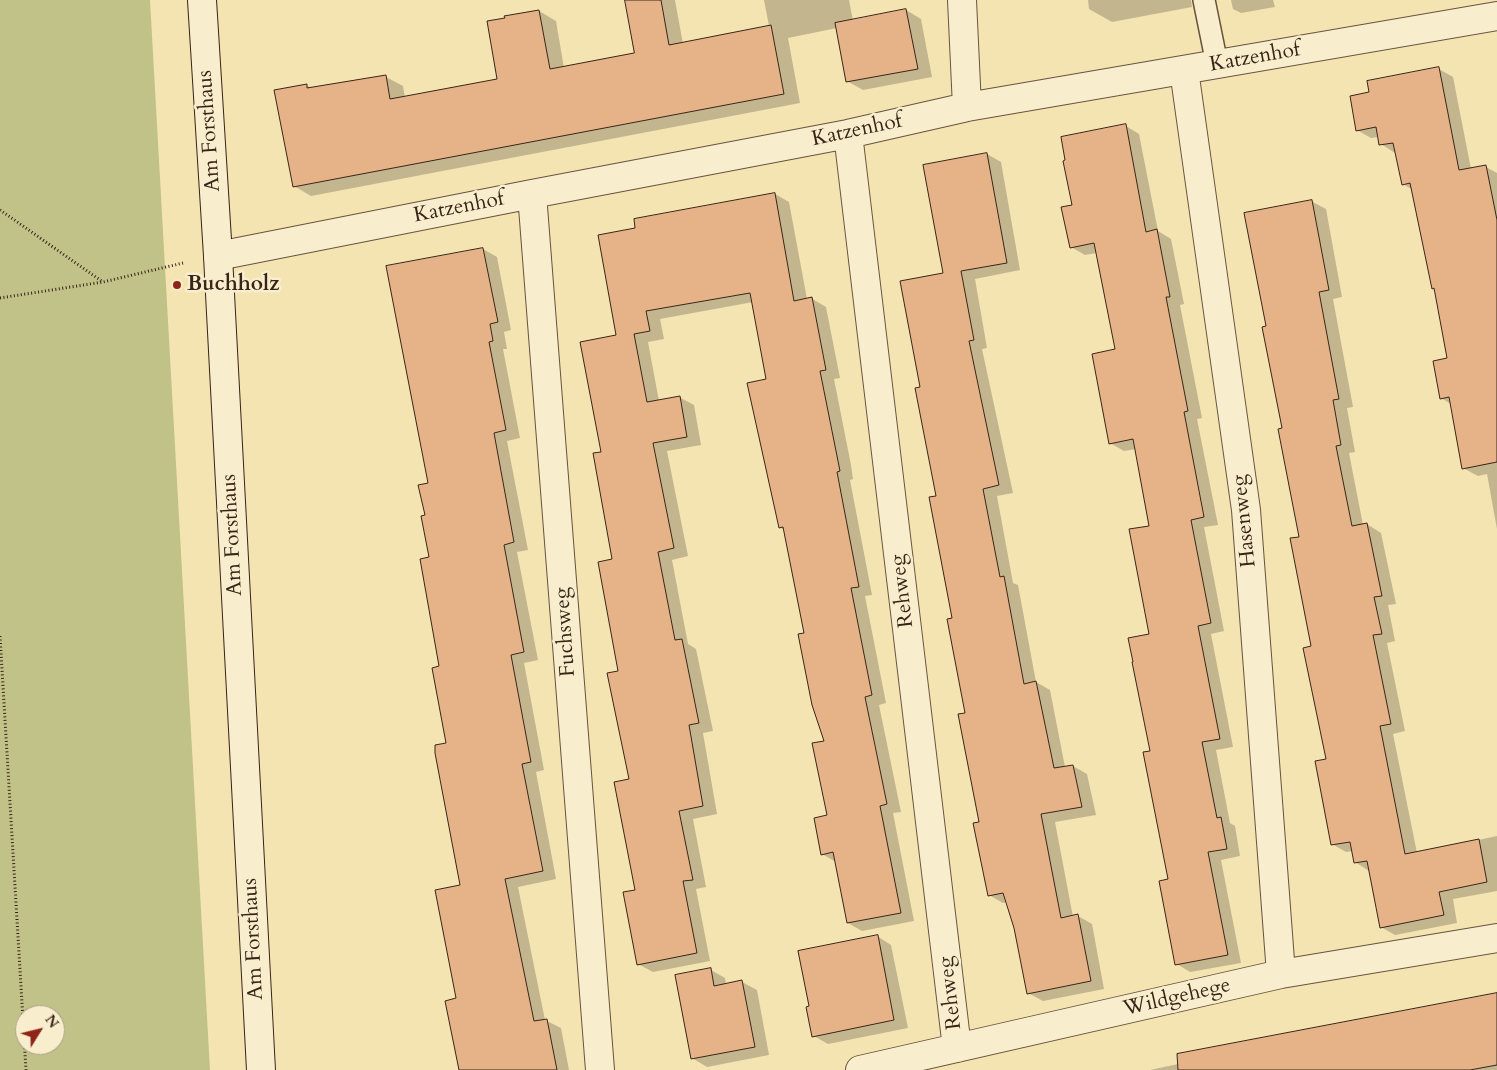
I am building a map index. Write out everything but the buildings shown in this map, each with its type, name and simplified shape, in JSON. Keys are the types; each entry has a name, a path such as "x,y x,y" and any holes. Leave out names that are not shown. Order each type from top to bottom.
{"street":[{"name":"Am Forsthaus","path":"202,0 218,256 261,1070"},
{"path":"962,0 967,107"},
{"name":"Katzenhof","path":"218,256 848,134 967,107 1497,16"},
{"name":"Hasenweg","path":"1184,70 1246,510 1281,974"},
{"name":"Rehweg","path":"848,134 957,1048"},
{"name":"Fuchsweg","path":"532,194 600,1070"},
{"name":"Wildgehege","path":"860,1070 1281,974 1497,938"}],"lane":[{"path":"1204,0 1217,64"}],"path":[{"path":"0,210 103,282"},
{"path":"0,298 103,282 170,267 190,260"},
{"path":"0,636 26,1070"}],"green space":[{"path":"0,0 150,0 210,1070 0,1070"}],"place":[{"name":"Buchholz","path":"177,285"}]}
